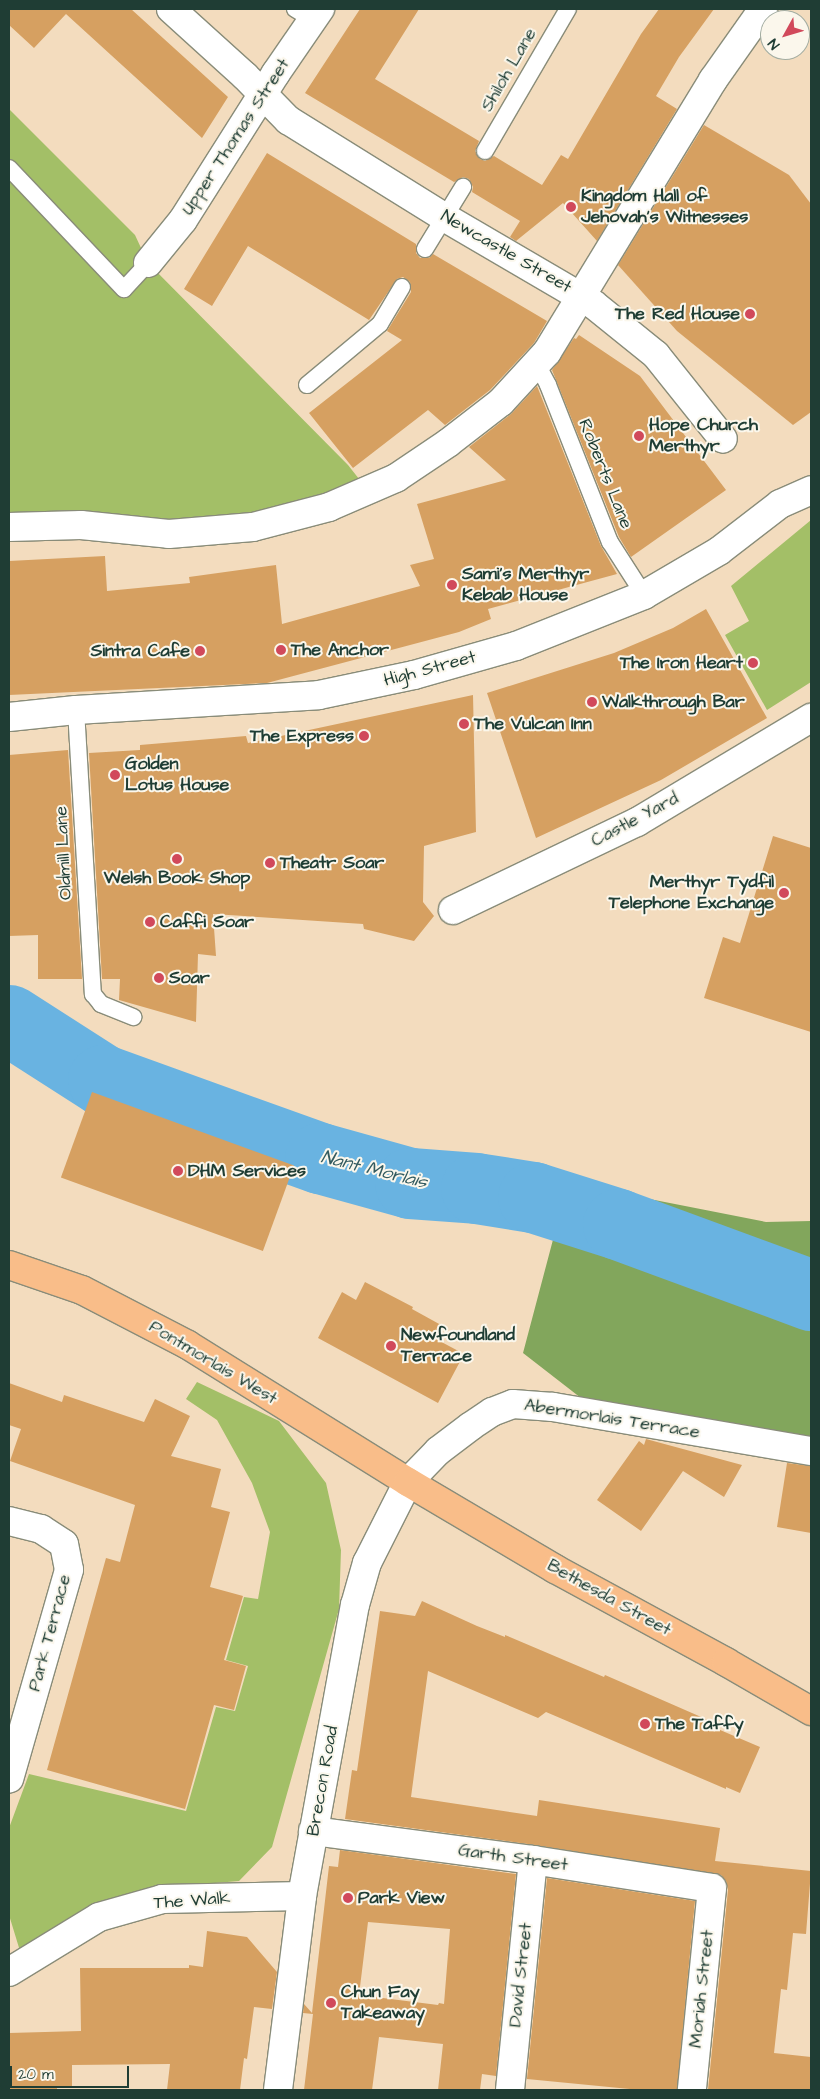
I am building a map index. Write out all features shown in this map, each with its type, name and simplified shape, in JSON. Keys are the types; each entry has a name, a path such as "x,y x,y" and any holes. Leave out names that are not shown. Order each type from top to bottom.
{"main road":[{"name":"Pontmorlais West","path":"9,1265 82,1290 188,1346 408,1482"},
{"name":"Bethesda Street","path":"408,1482 555,1569 726,1662 811,1711"}],"street":[{"name":"Newcastle Street","path":"171,9 288,120 444,216 582,297 656,355 723,439"},
{"path":"9,526 81,525 169,534 253,527 329,508 396,478 448,443 501,402 547,352 582,297 648,182 712,80 763,9"},
{"name":"Upper Thomas Street","path":"148,263 183,220 263,95 310,12"},
{"name":"High Street","path":"9,717 76,710 244,701 328,693 400,679 516,646 644,594 719,551 780,504 811,490"},
{"name":"Castle Yard","path":"453,910 637,822 811,718"},
{"name":"Abermorlais Terrace","path":"408,1482 438,1451 471,1426 492,1412 513,1404 553,1407 811,1451"},
{"name":"Brecon Road","path":"278,2090 302,1896 355,1605 367,1563 408,1482"},
{"name":"Park Terrace","path":"9,1521 40,1529 64,1544 69,1570 11,1761"},
{"name":"Garth Street","path":"313,1831 533,1860 712,1888"},
{"name":"David Street","path":"510,2090 533,1860"},
{"name":"Moriah Street","path":"692,2090 712,1888"},
{"name":"The Walk","path":"9,1969 99,1917 162,1899 302,1896"}],"lane":[{"name":"Shiloh Lane","path":"484,151 568,9"},
{"path":"9,168 124,289 148,263"},
{"path":"425,249 463,187"},
{"path":"307,385 380,324 402,287"},
{"name":"Roberts Lane","path":"536,364 548,385 610,542 644,594"},
{"name":"Oldmill Lane","path":"76,710 93,994 101,1004 134,1017"}],"green space":[{"path":"9,109 135,235 148,263 348,465 363,484 249,520 160,525 66,510 9,516"},
{"path":"811,520 811,682 767,710 725,635 749,621 731,586"},
{"path":"568,1183 766,1222 811,1221 811,1441 581,1398 523,1353"},
{"path":"197,1382 279,1421 326,1483 341,1550 339,1609 272,1847 239,1881 156,1888 20,1951 9,1915 9,1828 29,1774 186,1811 216,1707 235,1711 248,1666 226,1660 244,1597 258,1599 270,1532 252,1483 217,1420 186,1399"}],"building":[{"path":"9,9 131,9 228,97 202,138 66,14 34,48 9,25"},
{"path":"360,9 419,9 375,79 479,141 475,151 480,159 485,161 494,156 542,185 561,155 568,159 641,34 659,9 714,9 679,57 656,96 677,109 597,241 563,203 516,241 510,237 520,221 472,192 473,187 469,179 463,177 454,182 305,93"},
{"path":"704,125 789,175 811,204 811,412 793,425 677,331 618,265"},
{"path":"267,153 416,244 416,253 420,258 429,258 433,254 547,321 534,343 490,390 445,425 428,410 353,468 309,413 402,340 387,331 411,292 410,282 403,277 397,279 369,320 248,246 212,306 184,289"},
{"name":"Hope Church Merthyr","path":"579,335 640,376 726,490 631,557 619,537 552,370 574,338 576,339"},
{"path":"537,386 601,546 617,574 488,609 491,619 459,632 267,683 9,695 9,561 105,556 107,591 190,583 189,577 276,565 282,624 420,586 410,565 434,559 417,504 506,480 469,447 511,414"},
{"path":"706,609 767,718 661,780 536,838 487,693 614,653 673,628"},
{"path":"473,695 476,832 424,846 423,902 434,916 414,941 364,929 363,924 213,914 216,956 198,954 196,1022 119,1000 120,979 102,979 89,753 140,750 140,745 246,736 248,743"},
{"path":"68,750 82,979 38,979 38,935 9,936 9,755"},
{"name":"Merthyr Tydfil Telephone Exchange","path":"773,836 811,848 811,1032 704,998 723,937 740,943"},
{"name":"DHM Services","path":"92,1092 294,1166 263,1251 61,1178"},
{"name":"Newfoundland Terrace","path":"365,1282 413,1307 412,1309 441,1325 434,1338 464,1354 438,1403 318,1338 342,1292 356,1300"},
{"path":"9,1383 62,1402 64,1395 144,1422 155,1399 190,1416 171,1456 221,1469 211,1507 230,1512 210,1587 243,1596 224,1660 246,1666 234,1710 214,1705 185,1809 47,1770 106,1558 120,1562 135,1505 10,1461 21,1429 9,1425"},
{"path":"646,1439 742,1465 724,1497 683,1471 641,1531 597,1500 639,1441 644,1445"},
{"path":"787,1463 811,1466 811,1533 777,1527"},
{"path":"422,1601 477,1626 505,1637 505,1635 604,1677 605,1675 708,1720 706,1724 760,1747 740,1793 726,1787 726,1789 546,1712 538,1718 428,1671 411,1797 537,1816 539,1800 720,1828 715,1861 811,1871 806,1934 793,1933 787,1990 781,1989 774,2053 811,2057 811,2090 708,2090 728,1890 726,1881 721,1875 535,1845 345,1819 352,1770 357,1771 380,1611 415,1616"},
{"path":"340,1850 516,1874 496,2076 482,2074 480,2090 438,2090 443,2044 379,2037 372,2090 304,2090 313,2014 303,2013 304,2004 312,2013 329,1866 338,1867","holes":["368,1922 450,1929 444,2004 439,2003 438,2005 359,1995"]},
{"path":"547,1878 695,1901 677,2090 640,2090 527,2079"},
{"path":"207,1931 247,1937 277,1972 272,2009 254,2007 247,2059 244,2058 240,2090 167,2090 170,2064 72,2065 72,2086 57,2086 57,2090 9,2090 9,2033 81,2031 80,1968 189,1968 189,1965 203,1967"}],"waterway":[{"name":"Nant Morlais","path":"9,1020 103,1080 320,1158 410,1183 476,1188 533,1197 618,1224 811,1295"}],"place":[{"name":"Kingdom Hall of Jehovah's Witnesses","path":"571,207"},
{"name":"The Red House","path":"750,314"},
{"name":"Hope Church Merthyr","path":"639,436"},
{"name":"Sami's Merthyr Kebab House","path":"452,585"},
{"name":"The Anchor","path":"281,650"},
{"name":"Sintra Cafe","path":"200,651"},
{"name":"The Iron Heart","path":"753,663"},
{"name":"Walkthrough Bar","path":"592,702"},
{"name":"The Vulcan Inn","path":"464,724"},
{"name":"The Express","path":"364,736"},
{"name":"Golden Lotus House","path":"115,775"},
{"name":"Welsh Book Shop","path":"177,859"},
{"name":"Theatr Soar","path":"270,863"},
{"name":"Merthyr Tydfil Telephone Exchange","path":"784,893"},
{"name":"Caffi Soar","path":"150,922"},
{"name":"Soar","path":"159,978"},
{"name":"DHM Services","path":"178,1171"},
{"name":"Newfoundland Terrace","path":"391,1346"},
{"name":"The Taffy","path":"645,1724"},
{"name":"Park View","path":"348,1898"},
{"name":"Chun Fay Takeaway","path":"331,2003"}]}
